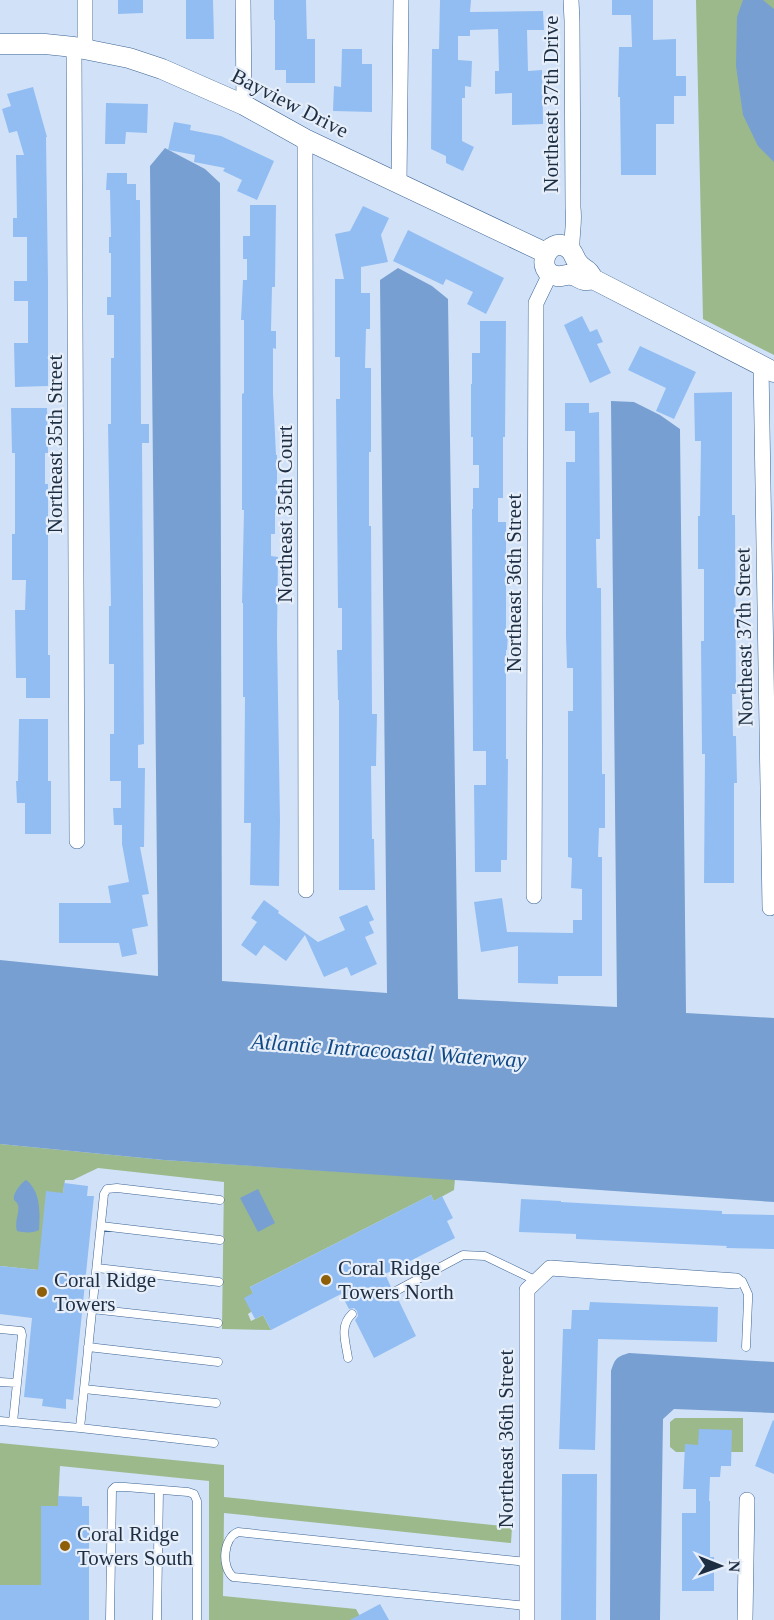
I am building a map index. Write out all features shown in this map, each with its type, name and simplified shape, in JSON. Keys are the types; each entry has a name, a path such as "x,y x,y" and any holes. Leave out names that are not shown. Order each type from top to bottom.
{"street":[{"name":"Northeast 35th Street","path":"77,842 80,48 85,0"},
{"path":"243,0 244,105"},
{"path":"399,184 401,0"},
{"name":"Northeast 37th Drive","path":"561,260 571,239 575,221 571,0"},
{"name":"Bayview Drive","path":"0,44 45,44 80,48 129,58 162,69 244,105 399,184 561,260 574,275 583,280 593,279 767,369"},
{"name":"Northeast 35th Court","path":"305,138 306,890"},
{"name":"Northeast 36th Street","path":"534,897 536,303 561,260"},
{"name":"Northeast 37th Street","path":"767,369 770,908"},
{"name":"Northeast 36th Street","path":"526,1613 527,1290 550,1268 736,1281"},
{"path":"745,1620 747,1500"}],"lane":[{"path":"80,1428 106,1189 110,1187 220,1200"},
{"path":"101,1226 220,1240"},
{"path":"394,1293 463,1255 485,1256 537,1281"},
{"path":"97,1268 219,1282"},
{"path":"736,1281 742,1281 747,1294 746,1347"},
{"path":"92,1309 218,1323"},
{"path":"348,1358 344,1328 346,1320 352,1314"},
{"path":"0,1329 21,1331 22,1335 14,1422"},
{"path":"88,1347 218,1362"},
{"path":"0,1382 17,1383"},
{"path":"84,1389 216,1403"},
{"path":"0,1421 214,1443"},
{"path":"110,1620 112,1490 115,1487 194,1494 197,1501 197,1620"},
{"path":"157,1620 159,1490"},
{"path":"526,1613 233,1577 228,1572 226,1562 227,1541 232,1534 238,1532 527,1562"}],"green space":[{"path":"696,0 774,0 774,355 703,319"},
{"path":"0,1144 164,1160 455,1179 454,1190 434,1201 431,1195 250,1287 253,1293 251,1312 248,1314 251,1321 263,1315 271,1330 222,1329 224,1182 98,1168 73,1180 65,1180 63,1193 38,1270 0,1266"},
{"path":"675,1418 743,1418 743,1452 676,1452 670,1447 670,1422"},
{"path":"0,1443 224,1465 224,1497 512,1527 511,1543 224,1513 223,1596 356,1609 362,1620 209,1620 209,1481 60,1466 58,1506 41,1506 41,1585 0,1585"}],"water":[{"path":"743,0 763,0 774,9 774,162 758,146 743,115 736,66 737,17"},
{"name":"Atlantic Intracoastal Waterway","path":"165,148 205,169 220,183 222,981 387,993 380,280 398,268 432,286 448,299 458,999 617,1007 611,401 634,402 660,415 680,429 686,1013 774,1018 774,1202 164,1160 0,1144 0,960 158,976 150,166"},
{"path":"26,1180 37,1196 39,1210 39,1230 32,1232 17,1231 16,1227 18,1208 14,1196"},
{"path":"258,1189 275,1223 258,1232 240,1198"},
{"path":"629,1353 774,1362 774,1413 674,1409 663,1419 660,1620 610,1620 611,1371 617,1359"}],"building":[{"path":"118,0 143,0 143,13 118,14"},
{"path":"186,0 213,0 214,39 186,39"},
{"path":"274,0 306,0 307,39 315,39 315,83 286,83 286,70 275,70"},
{"path":"440,0 471,0 470,12 543,11 544,30 527,30 528,71 542,70 543,124 512,125 512,93 495,94 495,71 499,71 498,29 470,30 470,36 458,36 458,60 472,61 471,87 465,86 465,98 462,98 462,141 474,147 463,171 446,163 446,156 431,149 432,49 439,49"},
{"path":"612,0 653,0 653,40 676,39 676,76 686,76 686,96 674,96 674,124 656,124 656,175 621,175 619,47 632,47 631,15 612,15"},
{"path":"342,49 362,49 362,64 372,64 372,112 333,111 334,86 341,87"},
{"path":"33,87 47,137 48,386 15,387 14,343 28,343 28,301 14,301 14,281 27,281 27,237 13,237 13,218 17,218 16,155 24,155 17,131 9,133 2,109 11,106 7,94"},
{"path":"106,103 148,104 147,133 126,132 125,144 105,144"},
{"path":"174,122 191,125 190,130 221,136 274,161 257,200 237,191 242,180 223,171 225,168 194,162 195,155 168,150"},
{"path":"107,173 127,173 127,184 136,184 136,200 140,200 141,424 149,424 149,443 142,443 144,744 138,745 138,768 145,768 144,847 140,847 149,894 142,895 148,926 132,929 137,954 122,957 119,943 59,943 59,903 111,903 108,886 129,882 122,844 122,825 114,825 113,808 121,808 121,781 110,781 110,734 114,734 114,664 109,664 109,606 111,606 108,424 111,424 111,358 114,358 114,315 107,315 107,297 111,297 109,237 111,237 110,190 106,190"},
{"path":"250,205 276,205 275,287 272,287 271,331 276,331 276,349 273,348 273,393 277,455 277,510 275,510 275,534 271,534 271,556 278,557 279,886 250,885 251,823 244,823 242,394 244,393 244,320 241,320 243,280 247,280 247,259 243,259 243,236 250,236"},
{"path":"363,206 389,218 381,235 388,262 361,267 361,293 370,293 370,329 366,329 365,368 371,368 369,526 371,526 372,714 377,714 376,766 371,766 375,890 339,890 337,650 342,650 342,608 338,608 336,399 340,399 340,357 335,357 335,279 344,279 335,234 350,231"},
{"path":"408,230 504,278 486,314 467,304 473,292 446,279 443,285 393,261"},
{"path":"582,316 590,332 597,329 603,342 597,344 611,373 590,383 564,325"},
{"path":"480,321 506,321 503,498 498,498 498,522 506,522 506,634 508,634 506,650 507,860 501,860 501,872 475,872 474,785 486,785 486,751 473,751 472,509 473,488 479,488 479,465 473,465 471,384 472,353 480,353"},
{"path":"640,346 696,372 674,419 656,411 666,388 628,370"},
{"path":"732,392 736,694 732,694 737,783 734,783 734,883 704,883 705,754 702,754 701,641 704,641 704,569 698,569 701,441 695,441 694,393"},
{"path":"565,403 589,403 589,413 599,412 600,539 596,539 597,588 601,588 602,774 605,774 605,828 599,828 598,857 602,857 602,976 558,976 558,984 518,983 518,946 481,952 474,902 502,898 507,932 573,933 573,920 582,920 582,889 571,888 572,858 568,857 568,711 573,711 573,668 567,668 566,462 575,462 575,431 565,431"},
{"path":"11,408 47,408 48,453 45,453 45,484 48,484 50,698 26,698 26,678 16,678 15,610 25,610 26,580 12,580 12,534 15,534 15,453 12,453"},
{"path":"19,719 48,719 51,834 25,834 25,803 17,803"},
{"path":"264,900 318,942 345,930 339,917 367,905 374,920 369,922 374,933 365,937 377,964 351,976 347,967 324,977 305,935 286,961 264,945 256,956 241,945 257,922 251,918"},
{"name":"Coral Ridge Towers","path":"64,1183 88,1186 87,1196 94,1196 73,1400 66,1399 66,1409 42,1406 43,1399 24,1397 32,1318 0,1314 0,1266 38,1270 46,1191 63,1193"},
{"name":"Coral Ridge Towers North","path":"431,1195 434,1201 442,1196 453,1218 447,1221 455,1238 385,1274 391,1287 388,1294 391,1297 397,1297 416,1336 374,1358 355,1320 358,1316 357,1311 354,1308 349,1309 341,1294 271,1330 263,1315 255,1319 244,1298 253,1293 250,1287"},
{"path":"521,1199 722,1211 722,1214 774,1215 774,1249 576,1239 576,1234 519,1232"},
{"path":"590,1302 718,1307 717,1342 598,1339 595,1450 559,1449 563,1329 571,1329 572,1310 589,1310"},
{"path":"774,1421 774,1474 755,1466"},
{"path":"699,1429 732,1430 731,1466 721,1466 720,1477 710,1477 710,1557 714,1557 714,1591 682,1591 682,1513 696,1513 696,1489 683,1489 685,1444 698,1445"},
{"path":"562,1474 597,1474 596,1620 561,1620"},
{"name":"Coral Ridge Towers South","path":"58,1496 82,1497 82,1506 89,1506 89,1620 0,1620 0,1585 41,1585 41,1506 58,1506"},
{"path":"380,1604 389,1620 350,1620"}],"place":[{"name":"Coral Ridge Towers North","path":"326,1280"},
{"name":"Coral Ridge Towers","path":"42,1292"},
{"name":"Coral Ridge Towers South","path":"65,1546"}]}
